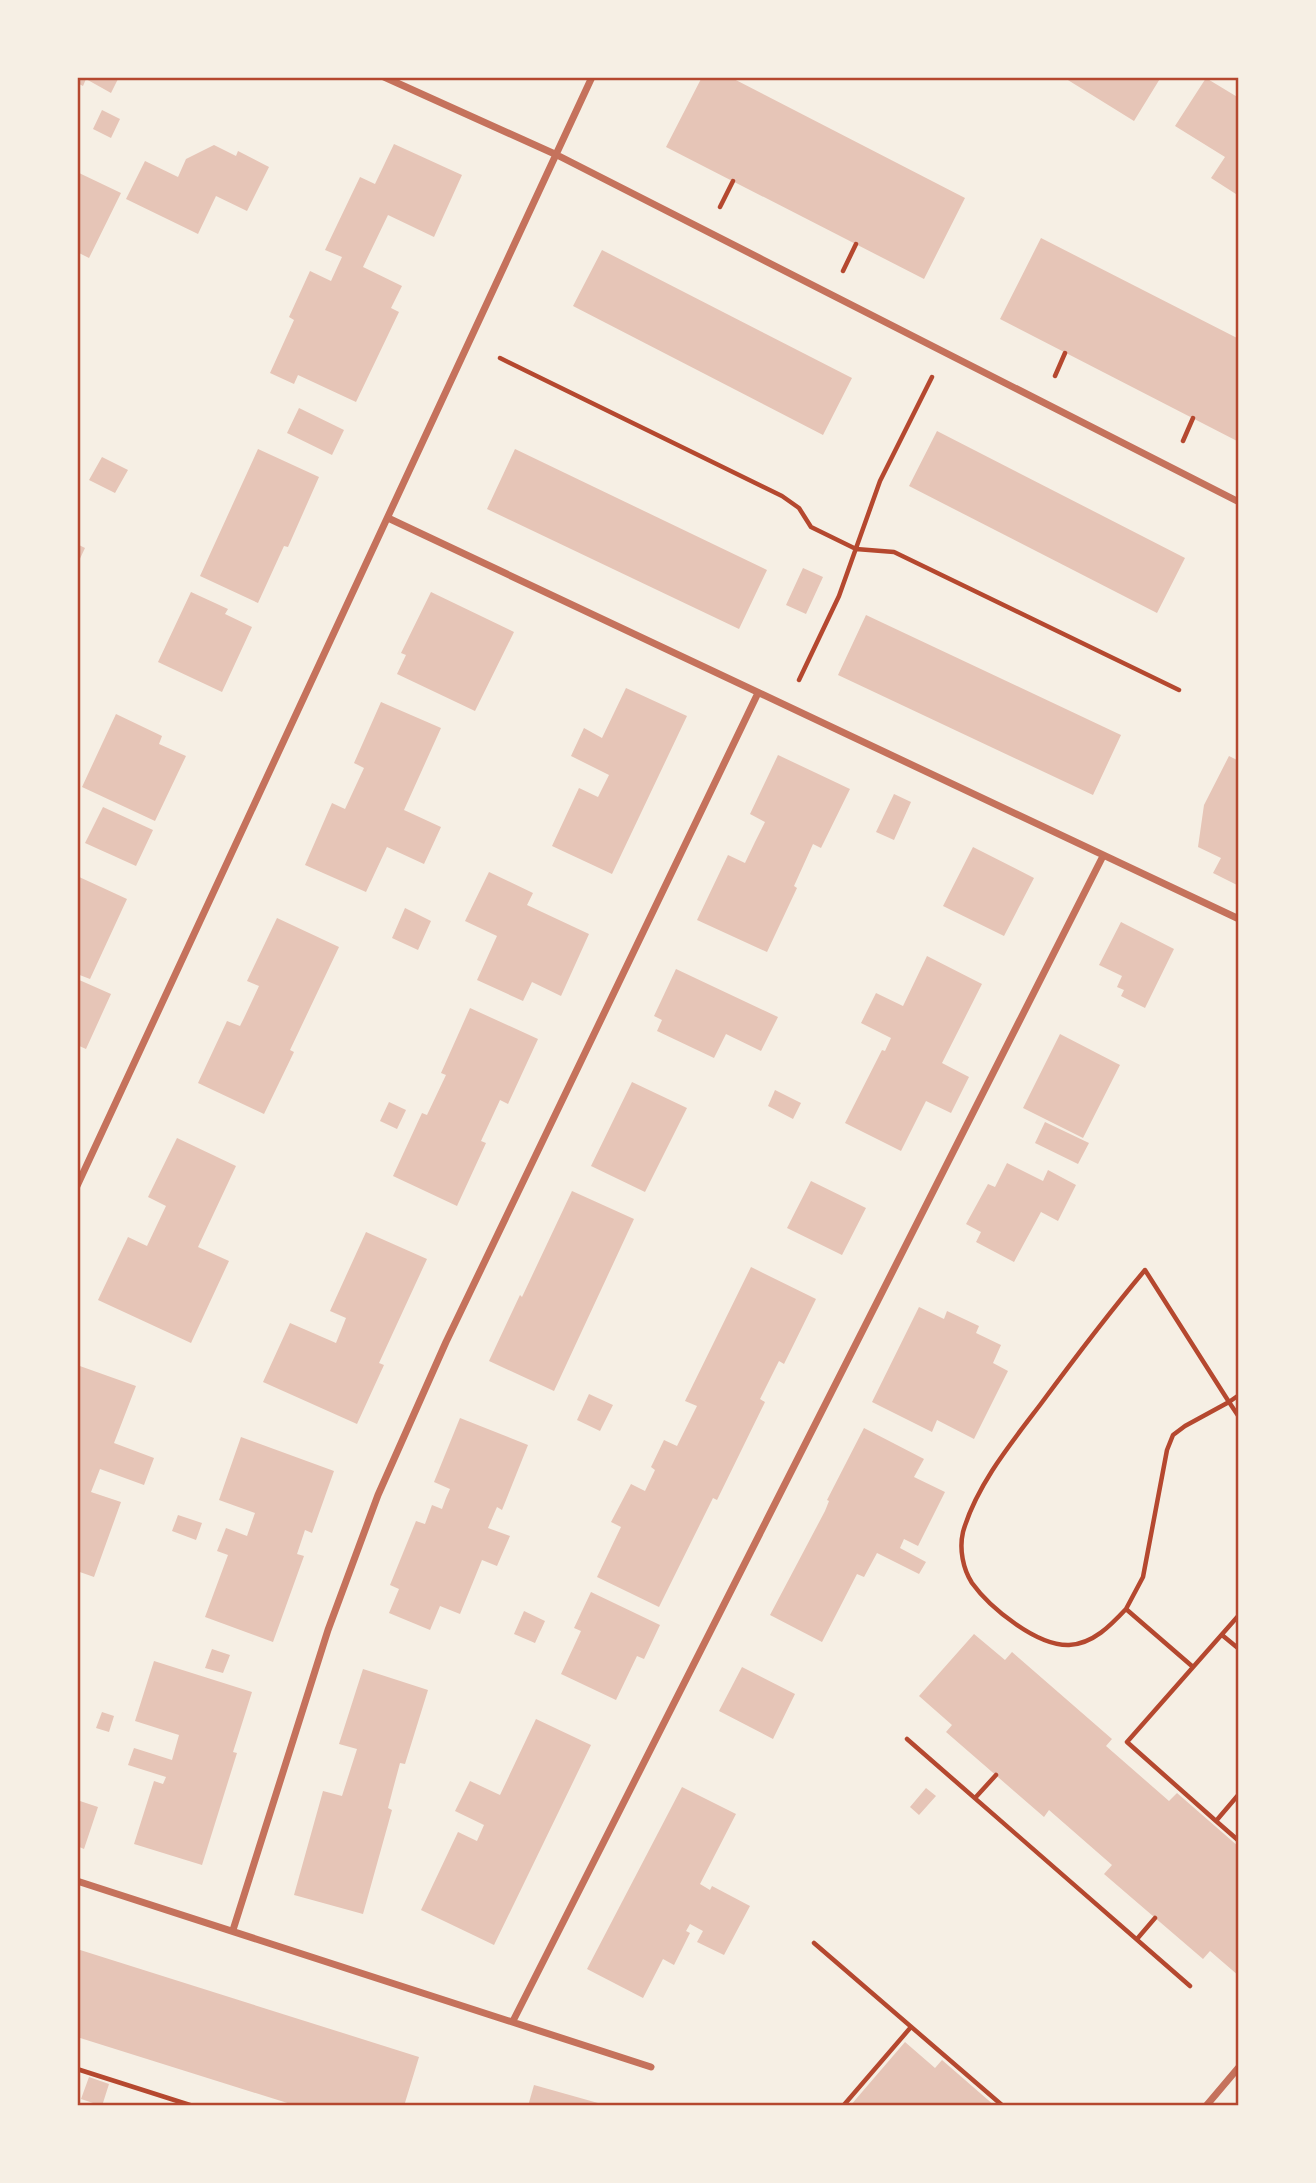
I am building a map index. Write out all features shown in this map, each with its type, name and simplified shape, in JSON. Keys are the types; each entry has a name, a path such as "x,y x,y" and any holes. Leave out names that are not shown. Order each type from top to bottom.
{"street":[{"path":"384,77 557,155 1239,502"},
{"path":"77,1186 592,77"},
{"path":"388,518 1239,919"},
{"path":"233,1930 327,1630 387,1475 446,1342 758,693"},
{"path":"513,2021 1103,856"},
{"path":"77,1881 651,2067"},
{"path":"1206,2106 1239,2067"}],"path":[{"path":"720,208 733,181"},
{"path":"843,271 856,244"},
{"path":"1053,380 1066,353"},
{"path":"500,358 782,496 799,508 811,527 856,549 894,552 1179,690"},
{"path":"787,706 839,596 880,481 934,373"},
{"path":"1181,445 1193,418"},
{"path":"1239,1395 1229,1402 1173,1434 1167,1450 1143,1577 1126,1609 1109,1628 1088,1640 1069,1645 1046,1641 1001,1613 972,1583 962,1562 962,1536 971,1508 1014,1440 1145,1270 1229,1402 1239,1417"},
{"path":"1126,1609 1193,1667"},
{"path":"1239,1615 1127,1742 1239,1841"},
{"path":"1222,1635 1239,1649"},
{"path":"907,1739 1190,1986"},
{"path":"975,1798 996,1775"},
{"path":"1216,1821 1239,1794"},
{"path":"1136,1938 1155,1918"},
{"path":"814,1943 1003,2106"},
{"path":"842,2106 911,2027"},
{"path":"77,2069 193,2106"}],"building":[{"path":"77,77 119,77 111,93 86,79 83,86 77,83"},
{"path":"702,77 730,77 965,198 924,279 666,147"},
{"path":"1063,77 1161,77 1134,121"},
{"path":"1206,78 1239,98 1239,196 1211,178 1225,157 1175,126"},
{"path":"102,110 120,119 111,138 93,129"},
{"path":"394,144 462,175 434,237 388,215 363,267 402,286 391,308 399,312 356,402 298,375 294,384 270,373 294,320 289,317 310,271 331,281 342,257 325,250 360,177 375,184"},
{"path":"214,145 236,156 238,151 269,167 247,211 216,196 198,234 126,199 145,161 178,177 186,159"},
{"path":"77,172 121,193 89,258 77,252"},
{"path":"1041,238 1239,339 1239,442 1000,319"},
{"path":"602,250 852,378 823,435 573,306"},
{"path":"299,408 344,430 332,455 287,433"},
{"path":"937,431 1185,558 1157,613 909,486"},
{"path":"258,449 319,477 288,547 284,546 258,603 200,576"},
{"path":"515,449 767,570 739,629 487,509"},
{"path":"102,457 128,470 115,493 89,480"},
{"path":"77,544 85,548 77,565"},
{"path":"803,568 823,577 806,614 786,605"},
{"path":"191,592 228,609 225,614 252,627 222,692 158,662"},
{"path":"431,592 514,632 475,711 397,674 406,655 401,653"},
{"path":"866,615 1121,735 1093,795 838,675"},
{"path":"626,688 687,716 612,874 552,846 579,788 598,797 609,775 571,756 584,728 602,738"},
{"path":"381,702 441,728 404,810 441,827 424,864 387,847 366,892 305,865 332,803 345,809 364,768 354,763"},
{"path":"116,714 162,736 159,744 186,756 155,821 82,787"},
{"path":"778,755 850,789 821,848 813,844 794,886 797,888 767,952 697,920 728,855 745,863 765,822 750,814"},
{"path":"1229,756 1239,761 1239,886 1213,873 1221,858 1198,847 1204,805"},
{"path":"894,794 911,802 894,840 876,832"},
{"path":"103,807 153,830 136,866 85,843"},
{"path":"973,847 1034,878 1004,936 943,906"},
{"path":"489,872 533,893 527,905 589,934 561,996 532,982 523,1001 477,980 497,936 465,921"},
{"path":"77,876 127,899 90,979 77,974"},
{"path":"405,908 431,921 418,950 392,938"},
{"path":"277,918 339,947 290,1050 294,1052 264,1114 198,1083 227,1021 240,1026 244,1018 259,986 247,981"},
{"path":"1121,922 1174,949 1145,1008 1121,996 1124,990 1117,987 1122,976 1099,965"},
{"path":"927,956 982,984 942,1063 969,1077 951,1113 926,1101 901,1151 845,1123 882,1050 885,1051 891,1038 861,1023 876,993 903,1006"},
{"path":"676,969 778,1017 761,1051 726,1034 714,1058 657,1031 662,1020 654,1016"},
{"path":"77,979 111,994 86,1049 77,1045"},
{"path":"470,1008 538,1039 508,1104 500,1100 481,1141 486,1143 457,1206 393,1176 422,1113 427,1115 446,1075 441,1073"},
{"path":"1060,1034 1120,1065 1083,1138 1023,1108"},
{"path":"632,1082 687,1108 645,1192 591,1166"},
{"path":"775,1090 801,1103 793,1119 768,1106"},
{"path":"389,1102 406,1110 397,1129 380,1121"},
{"path":"1045,1122 1089,1143 1078,1164 1035,1143"},
{"path":"177,1138 236,1166 198,1247 229,1261 191,1343 98,1300 128,1237 147,1246 166,1206 148,1197"},
{"path":"1007,1163 1043,1181 1048,1170 1076,1185 1058,1221 1041,1212 1014,1262 976,1242 981,1232 966,1224 988,1184 995,1187"},
{"path":"811,1181 866,1208 842,1255 787,1228"},
{"path":"572,1191 634,1219 554,1391 489,1361"},
{"path":"366,1232 427,1259 379,1363 384,1365 357,1424 263,1382 290,1323 336,1343 346,1318 330,1311"},
{"path":"751,1267 816,1299 784,1364 779,1361 760,1399 765,1402 717,1500 713,1498 659,1607 597,1577 621,1527 611,1522 631,1484 645,1491 655,1470 651,1467 664,1440 677,1446 697,1406 685,1401"},
{"path":"919,1307 944,1319 947,1311 979,1326 976,1333 1001,1345 993,1363 1008,1371 974,1439 937,1420 932,1432 872,1402"},
{"path":"77,1365 136,1386 114,1443 154,1458 144,1485 100,1469 91,1492 121,1502 94,1577 77,1571"},
{"path":"589,1394 613,1405 600,1431 577,1420"},
{"path":"460,1418 528,1445 502,1510 497,1507 488,1528 510,1536 497,1566 482,1560 460,1614 440,1606 430,1630 389,1613 399,1589 390,1585 416,1521 425,1524 432,1505 442,1509 450,1489 434,1482"},
{"path":"864,1428 924,1459 914,1477 945,1492 918,1546 904,1539 900,1548 926,1562 919,1574 877,1553 864,1577 857,1574 822,1642 770,1615 825,1511 829,1501 827,1500"},
{"path":"241,1437 334,1471 312,1533 305,1530 297,1554 304,1556 273,1642 205,1617 228,1555 217,1551 226,1528 247,1536 255,1513 219,1500"},
{"path":"178,1515 202,1523 196,1540 172,1531"},
{"path":"591,1592 660,1625 644,1659 637,1656 616,1700 561,1674 581,1631 574,1628"},
{"path":"524,1611 545,1621 535,1643 514,1634"},
{"path":"974,1634 1005,1660 1012,1652 1112,1739 1106,1746 1169,1801 1177,1793 1239,1847 1239,1976 1210,1951 1203,1959 1104,1874 1112,1865 1049,1810 1044,1817 946,1732 952,1725 919,1696"},
{"path":"212,1649 230,1655 223,1673 205,1668"},
{"path":"154,1661 252,1692 233,1752 237,1753 202,1865 134,1844 154,1781 163,1784 166,1777 128,1765 134,1748 172,1760 179,1735 135,1721"},
{"path":"742,1667 795,1694 773,1739 719,1711"},
{"path":"363,1669 428,1690 405,1764 400,1763 388,1808 392,1810 363,1914 294,1895 323,1791 342,1796 357,1749 339,1744"},
{"path":"102,1712 114,1716 109,1732 96,1728"},
{"path":"536,1719 591,1745 494,1945 421,1910 458,1832 477,1841 484,1825 455,1811 470,1781 500,1795"},
{"path":"682,1787 736,1814 700,1884 710,1890 712,1886 750,1906 724,1955 697,1942 703,1931 690,1924 686,1931 690,1933 674,1965 663,1959 643,1998 587,1969"},
{"path":"926,1788 936,1796 919,1815 910,1807"},
{"path":"77,1800 98,1807 84,1849 77,1846"},
{"path":"77,1949 419,2057 404,2106 297,2106 77,2037"},
{"path":"905,2042 935,2068 942,2060 995,2106 850,2106"},
{"path":"89,2077 109,2084 102,2106 81,2099"},
{"path":"534,2085 598,2103 597,2106 528,2106"}]}
